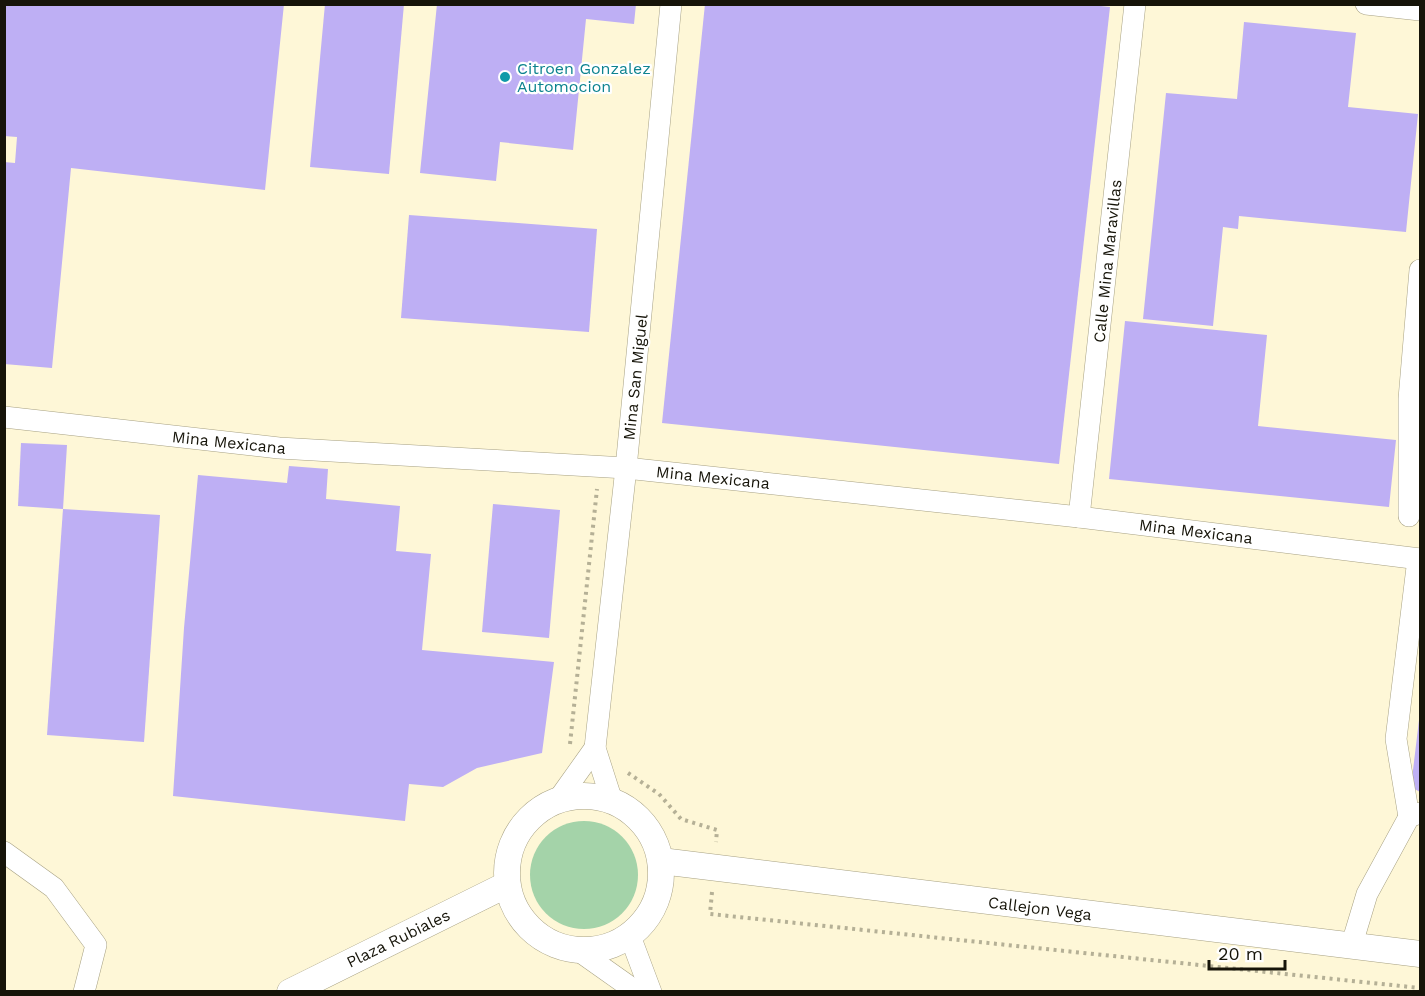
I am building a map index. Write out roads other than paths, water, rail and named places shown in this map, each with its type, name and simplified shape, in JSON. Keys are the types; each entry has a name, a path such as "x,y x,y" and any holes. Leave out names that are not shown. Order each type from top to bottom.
{"street":[{"name":"Mina San Miguel","path":"595,748 626,468 671,4"},
{"name":"Calle Mina Maravillas","path":"1079,517 1135,4"},
{"path":"1366,4 1420,10"},
{"path":"1409,516 1409,399 1420,270"},
{"name":"Mina Mexicana","path":"4,417 279,448 626,468 1079,517 1419,559"},
{"path":"1351,947 1367,894 1415,815 1396,740 1419,559"},
{"path":"558,800 595,748"},
{"path":"595,748 612,801"},
{"path":"576,796 594,796 612,801 630,810 644,824 655,842 661,861 661,882 656,903 645,921 630,936 606,947 579,951 553,945 531,931 515,910 506,885 507,858 517,833 534,813 558,800 576,796"},
{"path":"4,852 54,888 96,945 84,992"},
{"name":"Callejon Vega","path":"661,861 1420,954"},
{"name":"Plaza Rubiales","path":"290,992 506,885"},
{"path":"630,936 651,992"},
{"path":"579,951 637,992"}],"place":[{"name":"Citroen Gonzalez Automocion","path":"505,77"}]}
